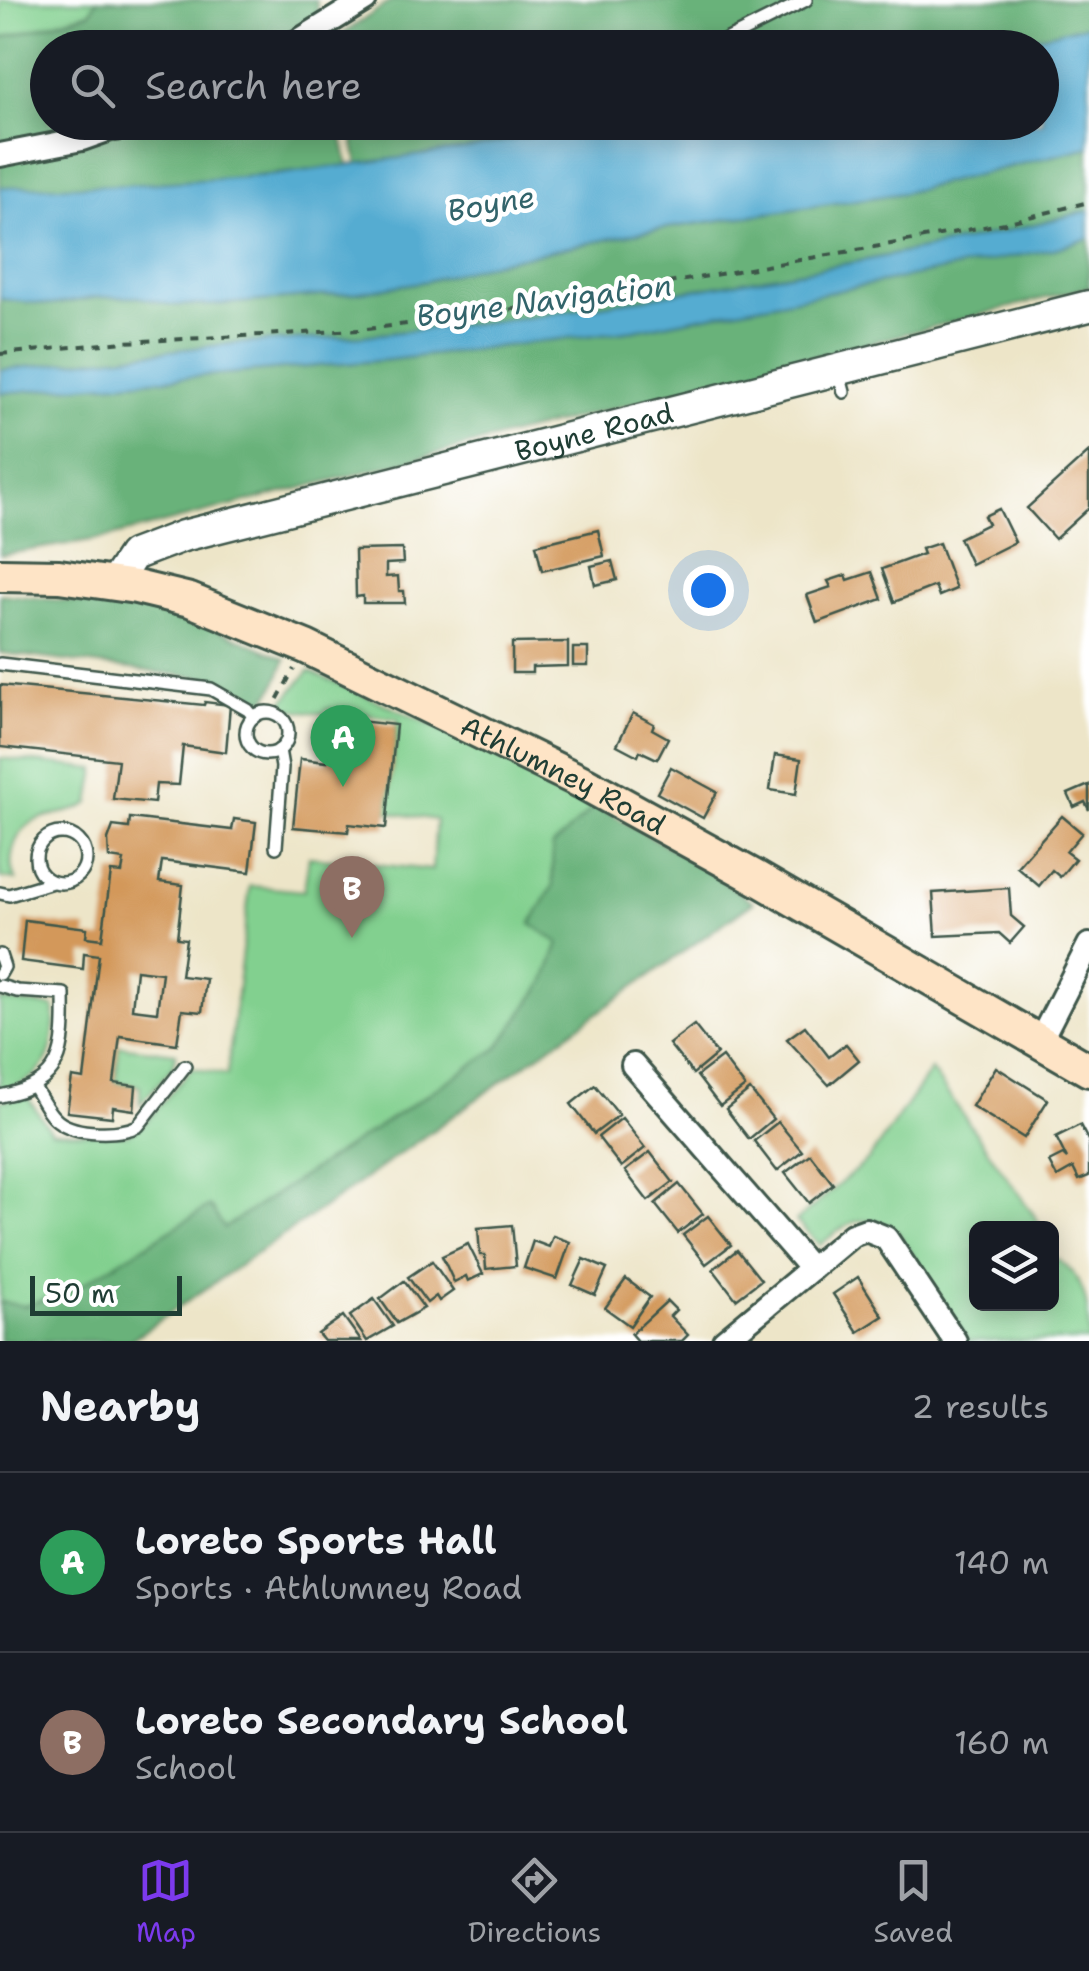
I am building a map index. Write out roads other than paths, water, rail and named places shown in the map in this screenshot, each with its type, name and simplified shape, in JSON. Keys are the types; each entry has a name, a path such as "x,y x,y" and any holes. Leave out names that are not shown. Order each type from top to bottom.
{"main road":[{"name":"Athlumney Road","path":"0,575 114,582 190,600 306,648 601,792 755,876 1089,1070"}],"street":[{"path":"316,30 365,0"},
{"path":"0,155 82,140"},
{"name":"Boyne Road","path":"114,582 133,555 183,536 841,381 1089,306"},
{"path":"1040,1041 1089,944"},
{"path":"633,1065 811,1269"},
{"path":"724,1341 852,1235 866,1230 886,1238 954,1341"}],"lane":[{"path":"746,30 806,0"},
{"path":"0,664 211,689 254,717"},
{"path":"270,713 282,718 286,742 279,750 267,754 252,748 246,733 254,717 270,713"},
{"path":"276,847 282,766 279,750"},
{"path":"0,893 69,882 83,872 86,856 79,840 72,835 56,834 38,848 40,872 52,882"},
{"path":"0,955 4,967 0,974"},
{"path":"0,986 64,994 65,1031 56,1070 34,1088 0,1096"},
{"path":"34,1088 54,1119 72,1129 128,1131 138,1126 185,1066"}],"water":[{"name":"Boyne","path":"1089,25 1089,147 903,193 647,231 492,263 427,281 354,293 212,305 172,305 139,297 98,297 51,305 0,299 0,187 127,185 274,175 511,140 1059,140 1059,32"},
{"path":"1089,211 1089,238 1058,248 634,330 389,360 0,393 0,370 230,344 363,336 532,317 851,263"}],"place":[{"name":"Loreto Sports Hall","path":"343,787"},
{"name":"Loreto Secondary School","path":"352,938"}],"water label":[{"name":"Boyne Navigation","path":"544,301"}]}
